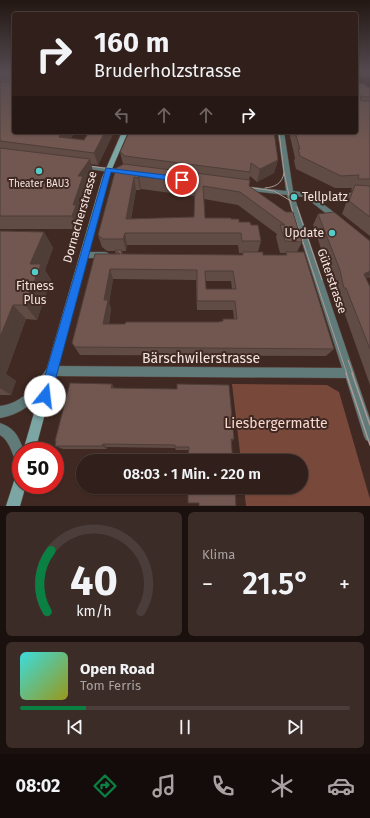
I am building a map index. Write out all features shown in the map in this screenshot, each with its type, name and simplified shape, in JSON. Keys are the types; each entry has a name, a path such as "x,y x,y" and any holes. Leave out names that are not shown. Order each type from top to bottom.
{"main road":[{"name":"Dornacherstrasse","path":"32,442 108,170 124,134"},
{"path":"13,506 17,494"}],"street":[{"name":"Güterstrasse","path":"281,134 290,194 307,258 349,373 370,436"},
{"path":"76,166 136,174"},
{"path":"235,187 290,194 370,195"},
{"path":"307,195 342,223"},
{"path":"84,255 115,255"},
{"path":"0,412 8,411 25,404 52,371"},
{"name":"Bärschwilerstrasse","path":"52,371 349,373"},
{"path":"0,429 9,434 15,442"}],"green space":[{"name":"Liesbergermatte","path":"232,384 327,385 339,392 370,499 370,506 246,506 245,494 308,494 308,454 240,454"}],"building":[{"path":"0,95 12,95 12,134 61,134 59,137 84,140 88,134 104,134 94,153 0,141"},
{"path":"358,95 370,95 370,97 360,96 361,101 370,101 370,179 358,179 359,175 341,176 300,156 298,149 300,149 296,134 358,134"},
{"path":"128,134 274,134 278,160 260,169 251,163 250,172 125,156 120,152"},
{"path":"0,148 90,159 78,176 83,176 73,205 76,205 72,216 0,216"},
{"path":"124,164 250,180 249,186 286,212 293,212 302,242 285,241 280,225 285,225 240,192 203,186 205,218 239,219 239,222 250,222 251,225 258,225 261,241 242,241 241,233 125,233 123,239 103,239 98,235 116,168","holes":["139,176 195,184 194,217 126,219 134,177 138,178"]},
{"path":"355,185 370,186 370,217 349,201"},
{"path":"334,212 370,241 370,271 364,274 370,287 370,349 346,288 344,288 340,270 318,214"},
{"path":"0,231 44,232 30,264 41,264 25,305 13,305 0,337"},
{"path":"115,250 122,250 121,254 243,255 243,252 263,252 263,255 287,255 286,252 304,252 334,349 75,347 72,343 95,254 120,254","holes":["110,269 197,270 197,301 235,301 237,319 223,319 223,321 218,322 126,322 125,324 103,324 108,300 104,300","205,271 233,271 236,289 206,289"]},
{"path":"70,383 112,384 111,388 177,389 177,384 229,385 234,439 231,439 232,454 188,454 189,447 175,447 175,445 103,444 102,446 64,446 64,442 55,441"},
{"path":"188,494 235,494 236,506 199,506 199,503 188,503"}],"tram line":[{"path":"279,134 284,172 290,201"},
{"path":"82,165 125,171"},
{"path":"265,188 278,184 282,180 284,173"},
{"path":"240,186 274,191 290,201"},
{"path":"290,201 347,374"},
{"path":"297,207 322,280"},
{"path":"348,360 353,374"},
{"path":"346,373 370,445"},
{"path":"352,373 370,425"}],"place":[{"name":"Theater BAU3","path":"39,171"},
{"name":"Tellplatz","path":"294,197"},
{"name":"Update","path":"332,233"},
{"name":"Fitness Plus","path":"35,272"}],"route":[{"path":"45,396 108,170 182,180"}]}
